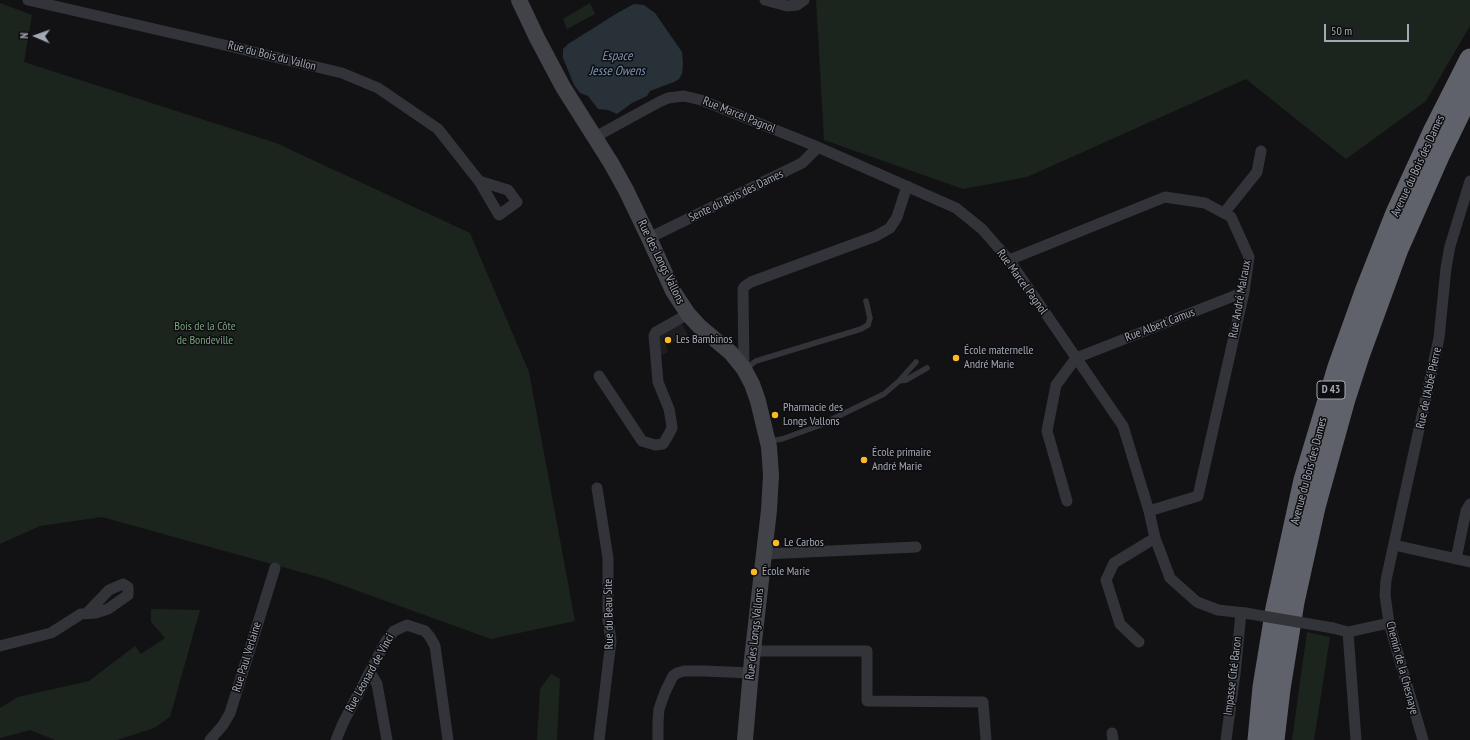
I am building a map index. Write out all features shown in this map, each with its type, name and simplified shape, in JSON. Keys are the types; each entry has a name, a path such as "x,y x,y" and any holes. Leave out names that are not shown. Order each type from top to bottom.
{"highway":[{"name":"Avenue du Bois des Dames","path":"1258,740 1263,686 1278,600 1304,480 1338,367 1366,289 1396,213 1433,132 1470,59"},
{"name":"Avenue du Bois des Dames","path":"1274,740 1280,689 1294,602 1315,506 1345,399 1398,249 1439,156 1470,92"}],"street":[{"name":"Rue du Bois du Vallon","path":"28,0 206,40 342,73 378,88 438,129 479,181"},
{"name":"Rue des Longs Vallons","path":"519,0 537,38 564,87 626,190 650,238 673,291 688,314 699,326 731,353 744,369 752,384 758,401 768,441 771,460 771,475 745,740"},
{"path":"765,0 787,6 797,5 804,0"},
{"name":"Rue Marcel Pagnol","path":"595,137 659,102 668,98 684,96 702,100 818,147 956,208 982,229 1009,260 1123,426 1149,511 1155,538 1170,578 1197,602 1218,610 1333,628 1348,632"},
{"name":"Sente du Bois des Dames","path":"650,238 802,163 818,147"},
{"path":"1224,213 1257,172 1261,151"},
{"name":"Rue de l'Abbé Pierre","path":"1385,595 1386,580 1438,344 1442,318 1446,268 1450,246 1470,181"},
{"path":"744,369 743,289 745,286 751,282 876,236 890,228 897,217 907,186"},
{"name":"Rue André Malraux","path":"1009,260 1166,196 1205,203 1231,217 1249,257 1244,292 1198,496 1149,511"},
{"name":"Rue Albert Camus","path":"1076,358 1244,292"},
{"path":"599,376 642,441 655,445 663,444 672,428 669,409 658,382 654,336 656,332 688,314"},
{"path":"1067,501 1047,431 1056,385 1076,358"},
{"name":"Rue du Beau Site","path":"597,488 608,558 608,620 611,640 599,740"},
{"path":"1456,559 1466,511 1470,504"},
{"path":"1139,642 1120,624 1106,580 1114,563 1155,538"},
{"path":"1394,545 1470,562"},
{"path":"764,554 916,547"},
{"name":"Rue Paul Verlaine","path":"210,740 223,725 230,713 275,568"},
{"name":"Chemin de la Chesnaye","path":"1385,595 1389,623 1423,740"},
{"name":"Impasse Cité Baron","path":"1226,740 1243,613"},
{"path":"0,646 51,633 79,615 87,614"},
{"path":"1356,740 1348,632 1389,623"},
{"name":"Rue Léonard de Vinci","path":"336,740 386,641 394,631 406,625 425,631 435,646 448,740"},
{"path":"753,651 867,651 868,701 983,702 986,740"},
{"path":"658,740 659,709 673,676 677,673 684,671 704,671 751,673"},
{"path":"370,672 377,684 387,740"}],"lane":[{"path":"744,369 756,362 861,329 868,325 870,318 866,300"},
{"path":"768,441 782,439 818,426 884,394 899,381 916,362"},
{"path":"899,381 906,380 927,368"}],"shaded area":[{"name":"Les Bambinos","path":"681,322 688,335 666,346 668,352 658,357 658,335"}],"green space":[{"path":"816,0 1470,0 1470,26 1426,101 1346,159 1246,79 1027,177 963,189 824,140"},
{"name":"Bois de la Côte de Bondeville","path":"0,3 32,15 24,62 276,143 470,233 529,372 575,621 491,639 322,578 102,517 40,526 0,544"},
{"path":"590,3 595,14 567,29 563,19"},
{"path":"151,609 200,610 170,717 154,728 117,740 55,740 30,730 0,738 0,708 18,697 89,681 135,646 141,654 165,638 151,622"},
{"path":"1307,632 1330,637 1314,740 1292,740"},
{"path":"551,674 560,679 557,740 537,740 540,689"}],"water":[{"name":"Espace Jesse Owens","path":"634,4 644,5 655,13 682,52 682,74 679,79 650,91 647,96 632,103 617,114 608,110 598,109 588,96 580,93 574,85 563,58 563,49 568,44"}],"place":[{"name":"Les Bambinos","path":"668,340"},
{"name":"École maternelle André Marie","path":"956,358"},
{"name":"Pharmacie des Longs Vallons","path":"775,415"},
{"name":"École primaire André Marie","path":"864,460"},
{"name":"Le Carbos","path":"776,543"},
{"name":"École Marie","path":"754,572"}]}
